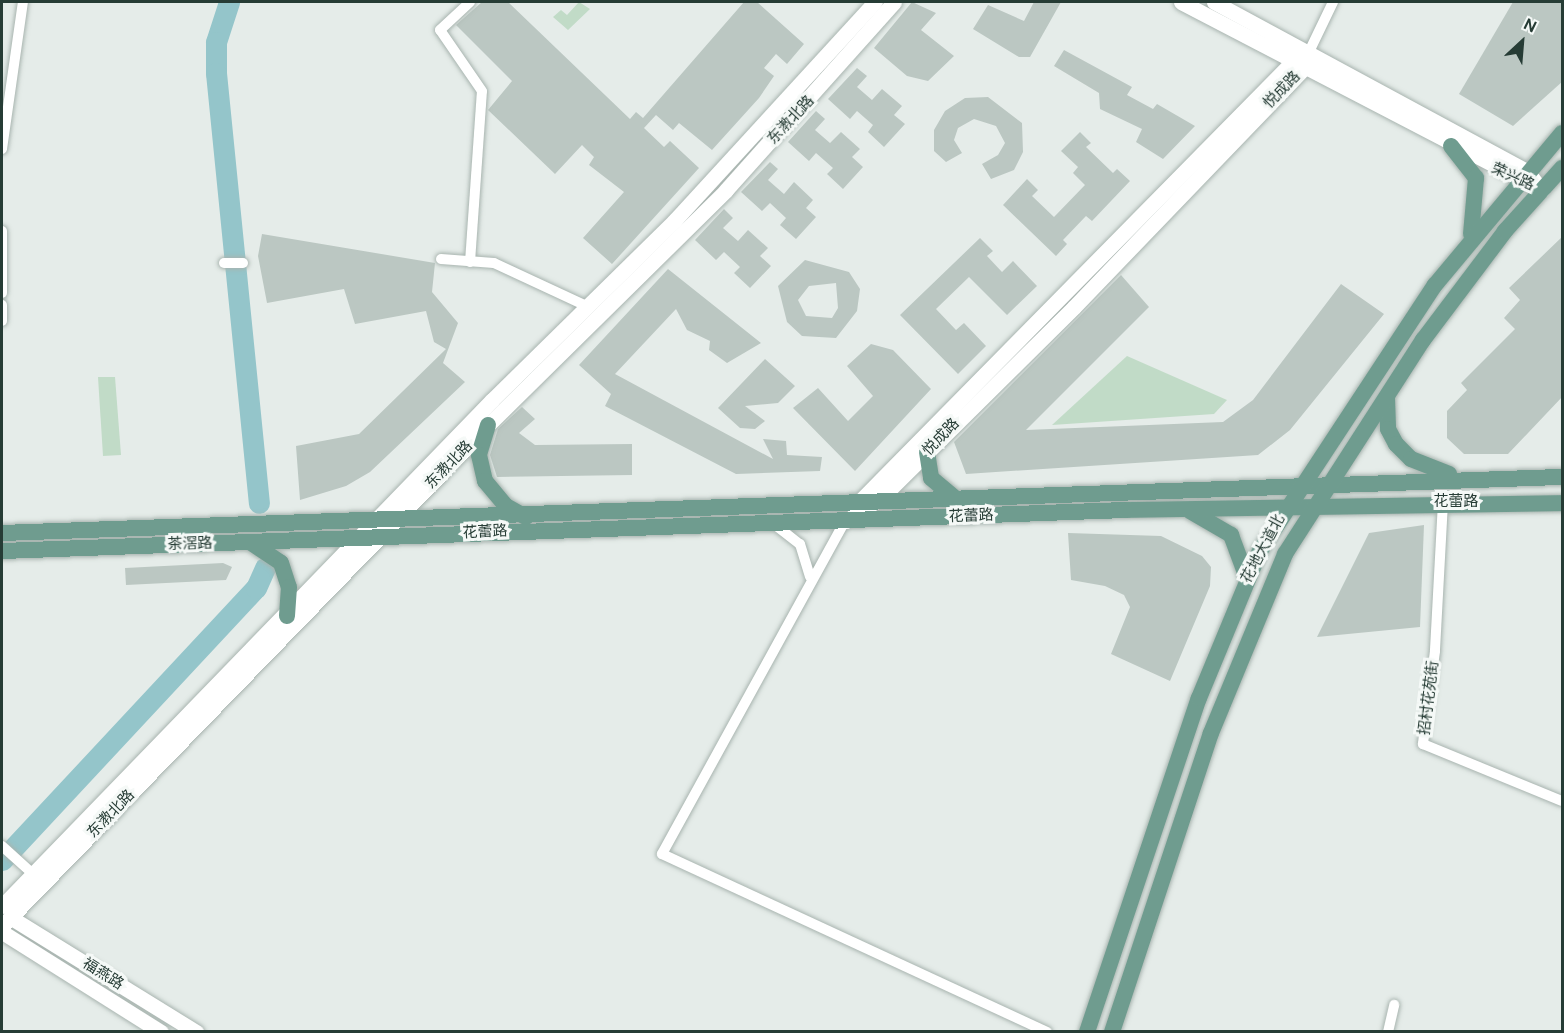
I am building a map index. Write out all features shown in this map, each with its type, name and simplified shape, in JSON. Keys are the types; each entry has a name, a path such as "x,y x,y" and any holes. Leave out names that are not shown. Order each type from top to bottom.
{"main road":[{"name":"东漖北路","path":"4,917 811,77 875,2"},
{"name":"东漖北路","path":"394,521 726,190 894,2"},
{"name":"荣兴路","path":"1181,2 1301,61 1522,176 1542,190"},
{"name":"荣兴路","path":"1214,2 1301,61 1451,146 1522,176"},
{"name":"悦成路","path":"863,506 927,452 1301,61"},
{"name":"悦成路","path":"863,506 1301,61"},
{"name":"花地大道北","path":"1087,1032 1199,698 1247,578 1298,487 1469,240 1522,176 1563,133"},
{"path":"1451,146 1476,178 1477,209 1469,240"},
{"name":"花地大道北","path":"1112,1032 1242,650 1313,506 1463,285 1563,168"},
{"path":"1387,398 1388,429 1410,459 1468,478"},
{"path":"488,425 479,455 485,481 506,506 527,517"},
{"path":"927,452 931,478 958,501"},
{"name":"花蕾路","path":"378,529 394,521 863,506 1326,487 1468,478 1563,477"},
{"name":"花蕾路","path":"378,529 771,523 1443,502 1563,503"},
{"path":"845,521 863,506"},
{"path":"1186,509 1231,535 1247,578"},
{"name":"茶滘路","path":"2,533 378,529"},
{"name":"茶滘路","path":"2,551 359,539 378,529"},
{"name":"东漖北路","path":"4,917 33,874 287,616 359,539"},
{"path":"249,542 281,563 289,586 287,616"},
{"name":"福燕路","path":"4,917 196,1032"},
{"name":"福燕路","path":"2,932 161,1032"}],"street":[{"path":"2,149 23,2"},
{"path":"470,2 440,30 482,91 470,262"},
{"path":"1301,61 1333,2"},
{"path":"2,231 2,293"},
{"path":"441,259 494,263 589,307"},
{"path":"224,263 243,263"},
{"path":"2,305 2,321"},
{"name":"招村花苑街","path":"1443,502 1435,651 1424,744 1563,801"},
{"path":"845,521 810,578 662,854 1047,1032"},
{"path":"771,523 800,544 810,578"},
{"path":"3,847 33,874"},
{"path":"1388,1032 1394,1005"}],"green space":[{"path":"579,2 590,9 568,30 553,17 561,10 567,15"},
{"path":"1127,356 1227,400 1214,414 1052,425"},
{"path":"98,377 115,377 121,455 103,456"}],"building":[{"path":"482,2 508,2 630,119 636,112 643,118 744,2 757,2 804,44 787,64 776,54 764,68 774,76 759,98 712,150 679,123 673,130 656,115 644,128 664,147 670,141 699,168 612,264 583,238 624,192 589,165 594,157 582,145 555,174 488,110 512,81 456,25"},
{"path":"912,2 936,13 921,30 954,56 928,81 907,76 874,48"},
{"path":"1034,2 1061,2 1030,57 1019,57 973,29 988,5 1024,21"},
{"path":"1513,2 1563,2 1563,81 1513,126 1459,94"},
{"path":"1064,50 1132,87 1127,95 1153,109 1157,104 1195,126 1163,159 1136,142 1142,129 1100,109 1099,93 1054,66"},
{"path":"857,68 867,76 857,87 872,100 882,89 902,106 894,115 905,124 884,147 868,132 873,125 857,111 850,119 828,99"},
{"path":"988,97 1022,123 1023,152 1014,170 991,179 982,164 998,155 1005,143 996,126 974,119 958,128 954,140 962,153 946,162 934,151 934,130 945,111 965,98"},
{"path":"816,111 825,119 815,130 830,143 841,132 860,149 852,157 863,167 843,189 827,174 833,168 816,153 809,161 788,142"},
{"path":"1080,132 1091,143 1086,147 1113,173 1117,169 1130,181 1092,221 1086,216 1063,240 1067,244 1056,256 1003,205 1027,179 1038,190 1032,196 1054,217 1085,185 1073,173 1078,167 1061,151"},
{"path":"770,162 778,169 768,180 784,194 794,182 813,200 806,208 816,217 796,239 780,225 786,218 770,203 762,211 741,192"},
{"path":"724,209 733,218 723,228 738,241 748,230 768,248 760,256 771,266 750,288 734,273 740,267 724,252 716,260 695,240"},
{"path":"262,234 435,263 432,292 458,323 443,363 465,382 370,472 346,486 300,500 296,446 359,434 446,349 434,342 426,311 355,324 344,289 267,303 258,256"},
{"path":"1563,236 1563,396 1508,454 1464,454 1447,438 1447,411 1467,390 1461,383 1515,329 1504,318 1520,300 1509,288"},
{"path":"980,238 993,251 987,256 1002,272 1013,261 1037,286 1007,315 969,277 936,309 956,330 964,323 986,346 958,374 900,315"},
{"path":"805,260 849,272 860,289 857,311 836,338 802,336 787,322 778,286","holes":["836,283 838,308 832,318 806,316 798,300 809,286"]},
{"path":"668,269 761,343 727,363 709,350 710,341 687,330 676,309 615,374 773,459 763,439 786,441 787,455 822,457 820,471 736,474 605,406 611,394 579,365"},
{"path":"1121,275 1149,307 1026,430 1223,422 1253,400 1341,284 1384,314 1290,430 1258,455 966,474 954,442"},
{"path":"871,344 893,350 931,389 855,471 793,408 818,388 848,421 873,396 847,366"},
{"path":"765,359 795,386 778,403 745,406 765,421 755,429 740,428 718,408"},
{"path":"522,407 535,419 519,433 535,445 632,444 632,475 497,477 490,455 498,429"},
{"path":"1424,525 1420,627 1317,637 1369,533"},
{"path":"1068,533 1161,536 1202,556 1211,567 1210,586 1170,681 1111,654 1130,607 1124,595 1105,586 1071,580"},
{"path":"223,563 232,567 226,580 126,585 125,568"}],"waterway":[{"path":"229,2 216,42 216,73 259,503"},
{"path":"2,860 256,588 265,568"}]}
